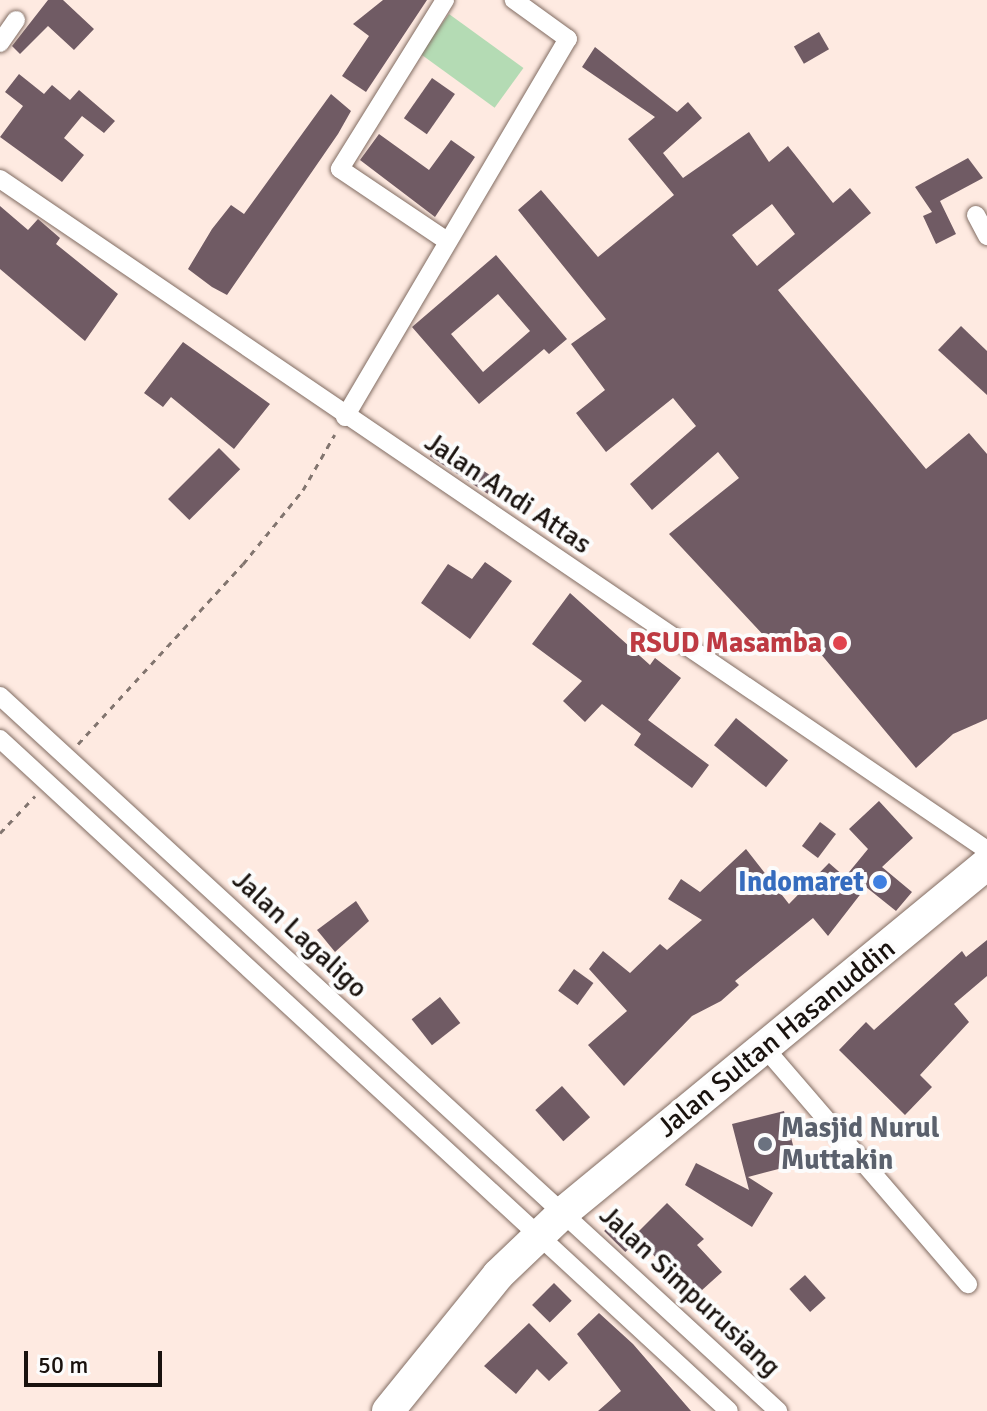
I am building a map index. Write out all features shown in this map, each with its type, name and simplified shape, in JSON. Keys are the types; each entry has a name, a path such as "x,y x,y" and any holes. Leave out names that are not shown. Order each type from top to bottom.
{"highway":[{"name":"Jalan Sultan Hasanuddin","path":"388,1411 538,1236 565,1211 987,864"}],"street":[{"path":"445,0 340,169 447,241"},
{"path":"345,417 568,39 514,0"},
{"path":"0,43 16,20"},
{"name":"Jalan Andi Attas","path":"0,179 345,417 987,850"},
{"path":"976,215 987,236"},
{"name":"Jalan Lagaligo","path":"0,696 565,1211"},
{"path":"0,739 729,1411"},
{"path":"764,1047 968,1284"},
{"name":"Jalan Simpurusiang","path":"565,1211 778,1411"}],"path":[{"path":"67,757 243,564 303,490 345,417"}],"green space":[{"path":"449,14 523,68 495,108 420,54"}],"building":[{"path":"48,0 63,0 94,29 74,50 48,26 20,54 12,46"},
{"path":"383,0 427,0 366,92 342,76 369,36 353,24"},
{"path":"819,32 829,49 804,64 794,46"},
{"path":"595,47 677,112 688,102 702,118 663,153 683,178 749,132 769,162 788,146 833,203 850,188 871,213 778,290 926,469 969,433 987,454 987,719 953,734 916,768 805,635 781,654 669,534 739,478 718,452 652,510 630,484 696,426 673,398 606,452 576,413 605,390 571,344 606,319 518,210 541,190 598,257 674,195 628,139 655,117 582,67","holes":["772,204 795,234 757,266 732,235"]},
{"path":"19,74 44,94 52,85 70,100 79,90 115,121 104,133 82,116 64,138 84,155 62,182 0,137 23,106 5,92"},
{"path":"432,78 455,94 427,134 404,118"},
{"path":"331,94 351,111 338,134 227,295 212,287 188,269 212,229 231,205 244,214"},
{"path":"379,134 429,170 451,140 475,157 435,217 360,160"},
{"path":"968,158 983,178 940,201 956,234 936,244 923,216 932,212 915,187"},
{"path":"0,206 28,230 38,219 60,238 56,244 118,294 85,341 0,269"},
{"path":"496,255 567,339 549,354 544,349 479,404 412,327","holes":["498,294 530,331 483,372 451,334"]},
{"path":"961,326 987,351 987,395 938,350"},
{"path":"183,342 270,404 234,449 171,397 163,407 144,393"},
{"path":"439,442 497,480 488,494 430,456"},
{"path":"219,448 240,469 189,520 168,499"},
{"path":"485,562 512,581 470,639 421,603 448,564 472,579"},
{"path":"570,593 650,665 655,658 681,678 648,720 709,765 692,788 634,745 641,734 602,704 585,722 563,701 582,681 532,644"},
{"path":"736,718 788,760 766,787 714,745"},
{"path":"879,801 913,838 882,867 912,892 896,911 866,887 828,936 813,918 735,981 739,985 721,1001 692,1016 624,1086 588,1045 627,1011 589,969 603,951 630,973 660,944 667,950 702,920 668,899 681,879 700,892 746,849 789,904 829,863 845,877 868,849 849,829"},
{"path":"820,822 836,834 818,858 802,846"},
{"path":"356,901 369,921 335,952 317,930"},
{"path":"987,940 987,976 954,1004 969,1022 920,1075 932,1087 905,1115 839,1050 866,1022 874,1030 962,951 966,957"},
{"path":"574,969 593,983 578,1005 558,991"},
{"path":"440,997 460,1023 432,1045 412,1019"},
{"path":"562,1086 590,1117 563,1141 535,1110"},
{"path":"784,1111 798,1164 748,1177 773,1193 752,1227 685,1185 696,1163 749,1190 732,1124"},
{"path":"667,1203 704,1239 697,1245 722,1272 691,1300 636,1234"},
{"path":"614,1221 635,1242 625,1252 604,1231"},
{"path":"805,1275 826,1298 810,1312 789,1289"},
{"path":"554,1283 572,1301 550,1323 532,1305"},
{"path":"599,1313 633,1344 691,1411 598,1411 621,1391 577,1334"},
{"path":"529,1323 568,1363 549,1381 537,1369 516,1394 484,1366"}],"place":[{"name":"RSUD Masamba","path":"840,643"},
{"name":"Indomaret","path":"880,882"},
{"name":"Masjid Nurul Muttakin","path":"765,1144"}]}
